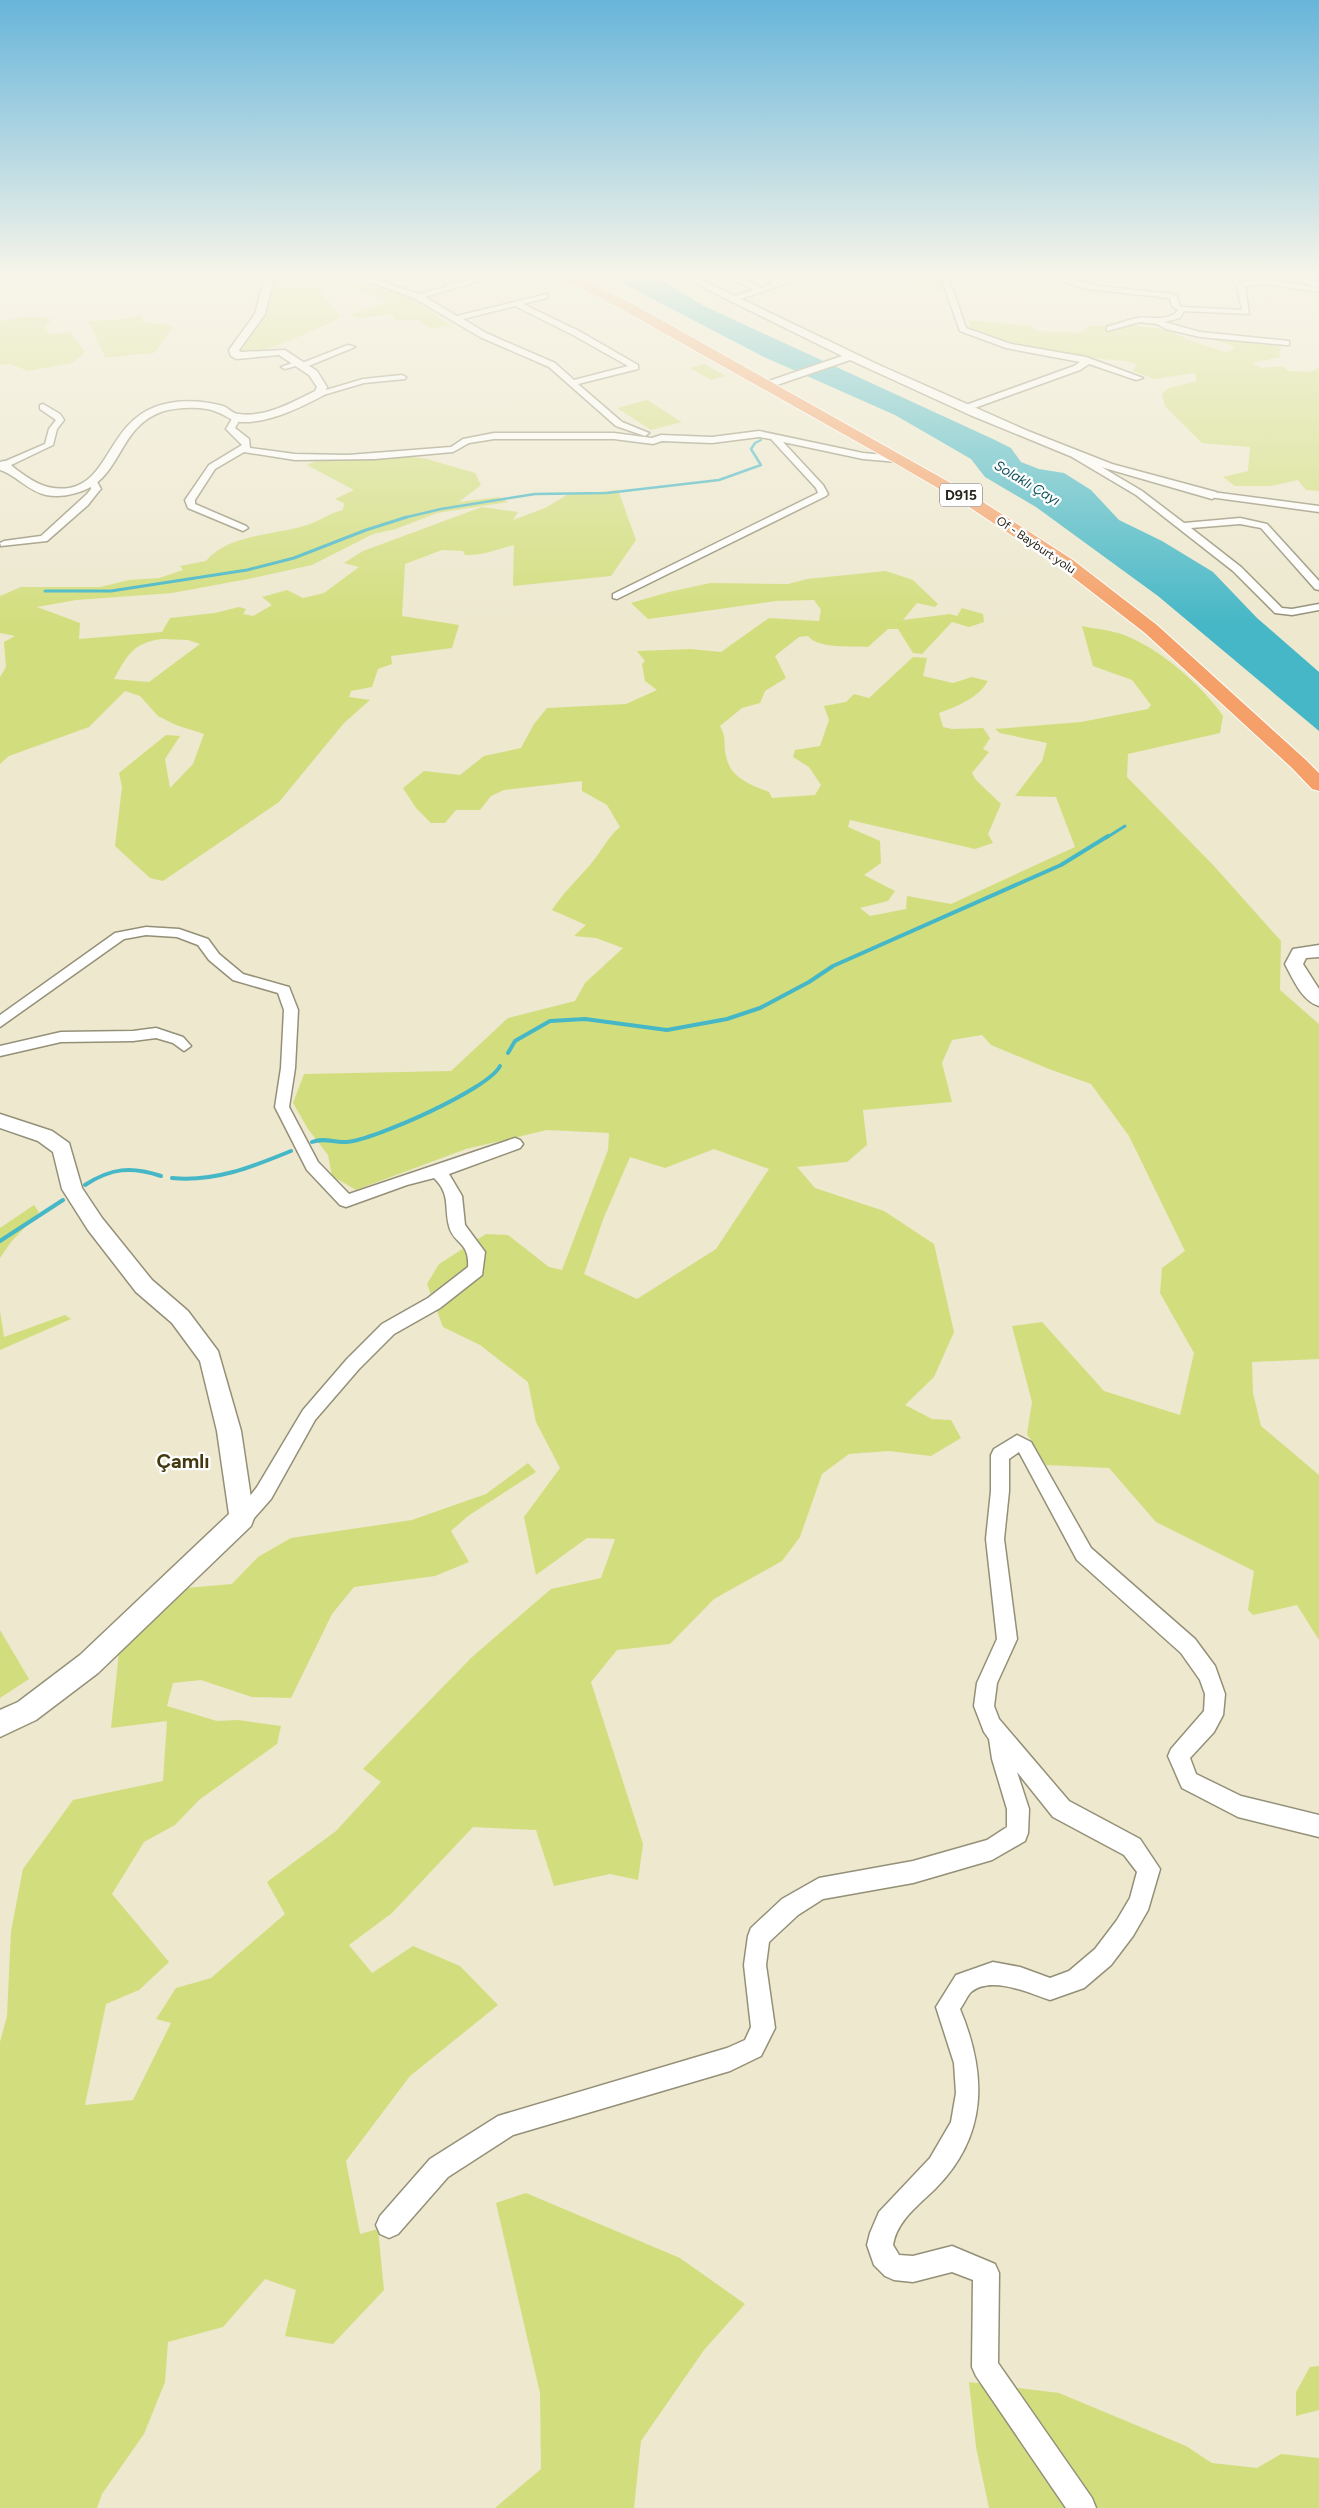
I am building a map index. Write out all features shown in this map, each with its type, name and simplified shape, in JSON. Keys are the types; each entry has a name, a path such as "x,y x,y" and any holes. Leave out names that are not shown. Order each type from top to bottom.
{"highway":[{"name":"Of - Bayburt yolu","path":"790,390 898,459 966,498 1066,564 1151,628 1299,764 1319,785"},
{"name":"Of - Bayburt yolu","path":"792,390 930,464 1003,508 1099,575 1162,622 1319,765"}],"street":[{"path":"2,465 42,490 75,490 99,478 125,433 159,407 183,404 201,405 221,409 225,414 236,419 270,414 331,390"},
{"path":"579,390 602,412 619,424 662,438 712,440 760,434 863,456 898,459"},
{"path":"927,390 1075,454 1144,477 1212,495 1240,500 1319,508"},
{"path":"966,408 1016,390"},
{"path":"2,465 49,445 53,428 60,420 43,407"},
{"path":"236,419 230,429 246,441 247,446 212,467 190,500 191,506 243,528"},
{"path":"244,449 294,458 336,457 453,449 466,441 494,436 614,436 653,441 662,438"},
{"path":"617,596 692,558 756,529 776,516 804,506 823,494 820,486 775,438"},
{"path":"1075,454 1139,493 1182,526 1236,569 1279,611 1292,612 1319,607"},
{"path":"4,544 44,539 52,529 88,501 96,489 94,482"},
{"path":"1182,526 1240,521 1264,526 1319,587"},
{"path":"0,1022 120,936 146,931 179,933 203,942 214,956 238,977 284,990 290,1010 288,1068 282,1107 312,1166 346,1201 370,1194 413,1175 437,1172 515,1144"},
{"path":"1319,951 1299,953 1294,964 1306,986 1319,1000"},
{"path":"0,1051 61,1037 133,1036 156,1033 178,1040 184,1046"},
{"path":"0,1121 45,1136 62,1148 72,1189 95,1224 144,1286 180,1317 210,1358 229,1430 242,1518"},
{"path":"0,1724 27,1710 89,1664 242,1518 264,1493 309,1415 353,1364 388,1329 434,1303 476,1270 477,1252 457,1226 458,1206 447,1180 437,1172"},
{"path":"1082,2508 985,2367 986,2272 952,2259 913,2269 894,2267 882,2254 881,2237 894,2211 917,2186 934,2172 955,2141 963,2121 968,2090 965,2064 961,2038 948,2007 964,1983 993,1973 1020,1978 1050,1989 1076,1980 1103,1957 1124,1928 1140,1902 1149,1869 1132,1847 1061,1809 991,1725 984,1706 987,1683 1007,1639 995,1539 1000,1491 1000,1455 1016,1443 1026,1447 1084,1554 1188,1646 1202,1662 1214,1687 1216,1707 1208,1724 1178,1756 1189,1781 1238,1806 1319,1826"},
{"path":"389,2225 439,2168 507,2125 730,2059 753,2048 763,2028 755,1965 759,1936 790,1907 819,1889 913,1872 992,1850 1016,1833 1018,1808 1002,1759 999,1734"}],"green space":[{"path":"1167,390 1319,390 1319,491 1306,490 1298,480 1271,486 1235,486 1223,477 1248,471 1250,447 1202,443 1165,406 1162,394"},
{"path":"647,400 682,422 651,430 617,408"},
{"path":"397,455 427,459 475,473 481,485 459,502 499,497 508,502 437,513 396,529 373,534 312,565 172,593 76,600 37,607 80,623 79,639 162,632 170,618 215,613 239,607 246,609 243,614 253,616 272,605 262,597 287,590 303,598 324,593 359,567 344,563 363,551 482,507 518,512 513,520 545,508 567,495 618,490 636,540 611,576 513,586 514,545 471,555 465,555 463,551 442,550 405,564 402,616 459,625 452,648 391,656 392,664 378,669 372,687 351,691 349,697 370,700 344,723 279,802 163,881 150,878 115,846 122,787 119,773 166,735 180,736 165,759 170,788 193,764 204,734 176,725 158,716 140,696 125,691 89,727 9,756 0,764 0,677 6,667 4,642 15,636 0,633 0,596 21,587 100,587 129,580 159,578 183,570 180,566 206,561 215,552 238,541 304,526 343,510 344,503 335,499 354,490 307,465 319,460","holes":["162,639 188,640 200,644 149,682 114,679 132,651 144,643"]},
{"path":"886,571 913,580 938,604 935,607 917,603 903,620 950,614 957,616 962,608 983,614 984,622 969,627 952,622 922,654 913,653 898,629 888,629 868,647 827,645 819,643 808,636 799,637 775,656 786,678 765,691 760,703 742,708 720,726 728,764 742,780 769,792 772,798 815,795 821,785 809,767 793,757 795,750 820,746 829,720 824,706 846,702 854,694 869,698 913,657 927,658 923,676 953,683 972,677 988,681 973,697 939,713 943,727 952,729 983,728 990,738 983,749 989,752 972,773 976,780 1001,804 988,834 993,843 975,849 850,820 848,827 880,841 881,863 864,875 895,891 888,901 860,908 870,916 906,909 907,896 951,904 1075,847 1056,797 1015,796 1042,761 1047,743 1000,733 995,729 1081,722 1148,709 1151,705 1132,680 1093,666 1082,626 1119,633 1151,649 1192,680 1223,716 1220,733 1128,754 1127,777 1214,866 1281,941 1280,990 1319,1024 1319,1359 1252,1362 1253,1393 1261,1426 1319,1475 1319,1640 1297,1605 1253,1615 1248,1610 1254,1571 1156,1522 1109,1468 1046,1465 1027,1434 1032,1402 1012,1326 1042,1322 1104,1391 1180,1415 1194,1353 1160,1293 1162,1268 1185,1251 1129,1136 1091,1084 991,1045 982,1035 952,1040 942,1063 952,1102 863,1110 867,1145 847,1162 797,1167 815,1188 884,1211 934,1244 954,1332 934,1377 905,1405 932,1419 951,1420 961,1438 931,1456 888,1451 849,1454 822,1474 800,1537 782,1561 714,1599 670,1644 617,1650 591,1682 643,1844 638,1880 610,1874 554,1886 536,1830 473,1827 392,1913 349,1945 372,1973 413,1946 460,1966 498,2005 410,2076 346,2161 360,2234 378,2229 384,2290 333,2344 285,2336 296,2290 265,2279 223,2327 168,2342 165,2382 144,2434 102,2494 97,2508 0,2508 0,2042 7,2016 11,1931 23,1869 73,1800 163,1781 167,1721 111,1728 119,1652 186,1588 232,1584 258,1557 291,1538 412,1520 486,1494 528,1463 536,1472 468,1516 451,1531 469,1562 435,1576 354,1587 332,1614 291,1698 252,1697 201,1680 173,1683 167,1706 217,1721 238,1720 281,1726 277,1744 199,1800 175,1825 144,1842 112,1894 169,1962 139,1990 106,2004 85,2105 133,2100 171,2023 156,2019 176,1988 211,1978 285,1914 267,1882 336,1831 381,1782 363,1769 472,1657 551,1589 601,1578 615,1539 587,1538 536,1575 524,1517 560,1468 536,1422 528,1382 480,1345 443,1327 427,1284 439,1264 486,1234 508,1235 549,1267 562,1270 608,1150 609,1133 547,1130 466,1149 356,1190 332,1176 328,1155 308,1129 293,1103 304,1074 451,1071 508,1018 575,1001 585,983 623,948 596,938 574,936 586,925 552,910 620,827 607,805 582,791 582,781 504,790 491,796 480,810 456,810 445,823 431,823 416,808 403,788 424,771 460,775 484,756 521,748 534,724 547,708 626,704 657,690 645,681 642,664 645,661 637,651 691,649 721,652 769,618 819,621 821,610 814,600 776,601 648,619 631,603 710,583 788,584 807,579","holes":["714,1149 769,1169 716,1249 637,1299 584,1274 604,1217 630,1157 665,1168"]},
{"path":"34,1205 39,1212 11,1242 0,1258 0,1228"},
{"path":"0,1311 4,1337 65,1315 71,1319 0,1350"},
{"path":"0,1630 29,1679 0,1698"},
{"path":"526,2193 680,2258 745,2304 704,2350 641,2441 634,2508 495,2508 541,2469 540,2393 496,2203"},
{"path":"1319,2366 1319,2410 1296,2416 1296,2392 1310,2367"},
{"path":"969,2382 1059,2393 1186,2446 1212,2463 1257,2468 1281,2454 1319,2458 1319,2508 989,2508 976,2447"}],"water":[{"name":"Solaklı Çayı","path":"839,390 887,390 1011,448 1021,462 1039,469 1064,473 1091,490 1119,520 1162,541 1213,572 1257,618 1319,672 1319,731 1158,596 1036,507 985,477 971,459 895,415"}],"waterway":[{"path":"406,517 441,509 535,494 607,493 719,480 761,465 751,449 755,443 761,440"},
{"path":"45,591 111,591 247,570 294,558 366,530 406,517"},
{"path":"1106,838 1125,826"},
{"path":"508,1053 515,1041 550,1021 585,1019 667,1030 727,1019 760,1008 809,982 833,966 1061,865 1108,836"},
{"path":"312,1142 321,1140 346,1142 380,1133 454,1100 491,1076 500,1066"},
{"path":"172,1178 203,1178 233,1172 291,1151"},
{"path":"85,1185 104,1175 121,1170 140,1171 161,1176"},
{"path":"0,1241 63,1200"}],"district":[{"name":"Çamlı","path":"183,1461"}]}
